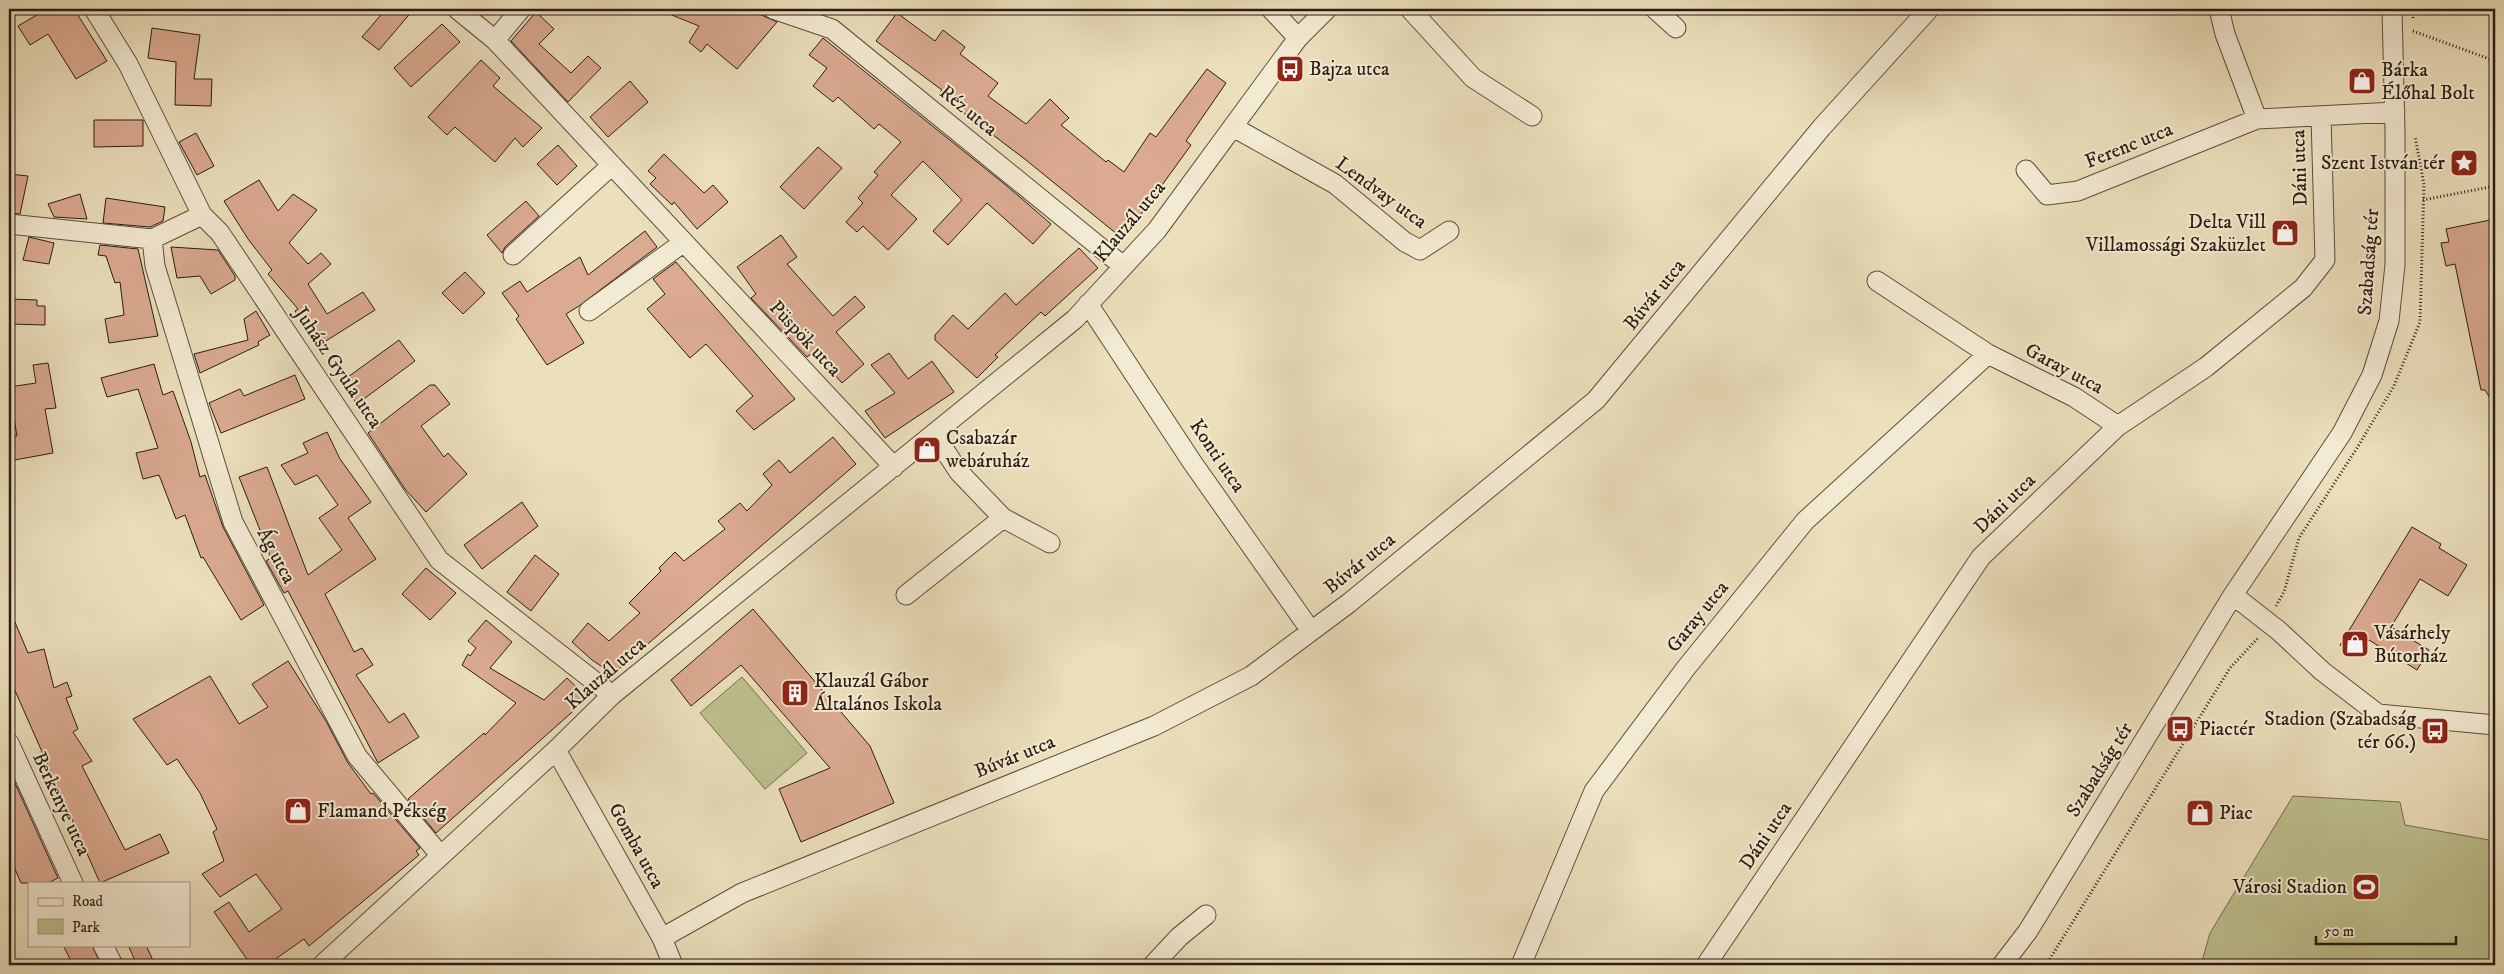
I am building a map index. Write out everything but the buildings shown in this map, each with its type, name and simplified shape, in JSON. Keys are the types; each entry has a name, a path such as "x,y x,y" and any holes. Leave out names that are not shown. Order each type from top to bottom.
{"street":[{"name":"Juhász Gyula utca","path":"94,9 128,64 202,214 220,233 439,560 612,695"},
{"name":"Püspök utca","path":"457,9 495,40 894,467"},
{"path":"495,40 521,9"},
{"name":"Réz utca","path":"773,9 832,29 1124,266"},
{"path":"1271,9 1298,38"},
{"name":"Klauzál utca","path":"322,965 556,750 612,695 1075,319 1157,230 1298,38 1327,9"},
{"path":"1410,9 1473,78 1532,116"},
{"path":"1655,9 1676,28"},
{"name":"Búvár utca","path":"662,938 742,894 1154,726 1251,676 1312,631 1596,400 1822,128 1929,9"},
{"path":"2219,9 2224,34 2257,119"},
{"name":"Szabadság tér","path":"2002,965 2028,931 2234,595 2342,432 2372,375 2389,321 2395,265 2395,112 2392,9"},
{"name":"Ferenc utca","path":"2026,170 2047,195 2078,191 2257,119 2395,112"},
{"name":"Dáni utca","path":"1706,965 1981,557 2118,426 2206,366 2303,288 2325,260 2321,116"},
{"name":"Lendvay utca","path":"1233,127 1335,184 1405,242 1420,250 1449,231"},
{"path":"513,255 612,165"},
{"path":"9,224 152,239 202,214"},
{"name":"Ág utca","path":"152,239 155,266 233,522 357,756 441,856"},
{"path":"589,311 684,242"},
{"name":"Garay utca","path":"1877,281 1988,354 2074,397 2118,426"},
{"name":"Konti utca","path":"1088,304 1192,462 1312,631"},
{"name":"Garay utca","path":"1521,965 1594,791 1680,675 1805,521 1988,354"},
{"path":"934,434 959,472 1004,518 1050,544"},
{"path":"906,595 1004,518"},
{"path":"2234,595 2322,671 2378,714 2495,725"},
{"name":"Berkenye utca","path":"9,743 73,882"},
{"name":"Gomba utca","path":"556,750 662,938 673,965"},
{"path":"1153,965 1179,937 1206,914"},
{"path":"104,946 113,965"}],"path":[{"path":"2412,41 2413,9"},
{"path":"2413,31 2495,61"},
{"path":"2046,965 2230,668 2258,638 2284,592 2299,538 2394,386 2420,322 2424,185 2414,129"},
{"path":"2423,200 2495,186"}],"green space":[{"path":"742,677 807,753 765,789 700,713"},
{"name":"Városi Stadion","path":"2293,796 2400,802 2405,825 2495,841 2495,965 2201,965 2210,933"}],"place":[{"name":"Bajza utca","path":"1290,69"},
{"name":"Bárka Élőhal Bolt","path":"2362,81"},
{"name":"Szent István tér","path":"2464,163"},
{"name":"Delta Vill Villamossági Szaküzlet","path":"2285,233"},
{"name":"Csabazár webáruház","path":"927,450"},
{"name":"Vásárhely Bútorház","path":"2355,644"},
{"name":"Klauzál Gábor Általános Iskola","path":"795,693"},
{"name":"Piactér","path":"2180,729"},
{"name":"Stadion (Szabadság tér 66.)","path":"2435,731"},
{"name":"Flamand Pékség","path":"298,811"},
{"name":"Piac","path":"2200,813"},
{"name":"Városi Stadion","path":"2366,887"}]}
